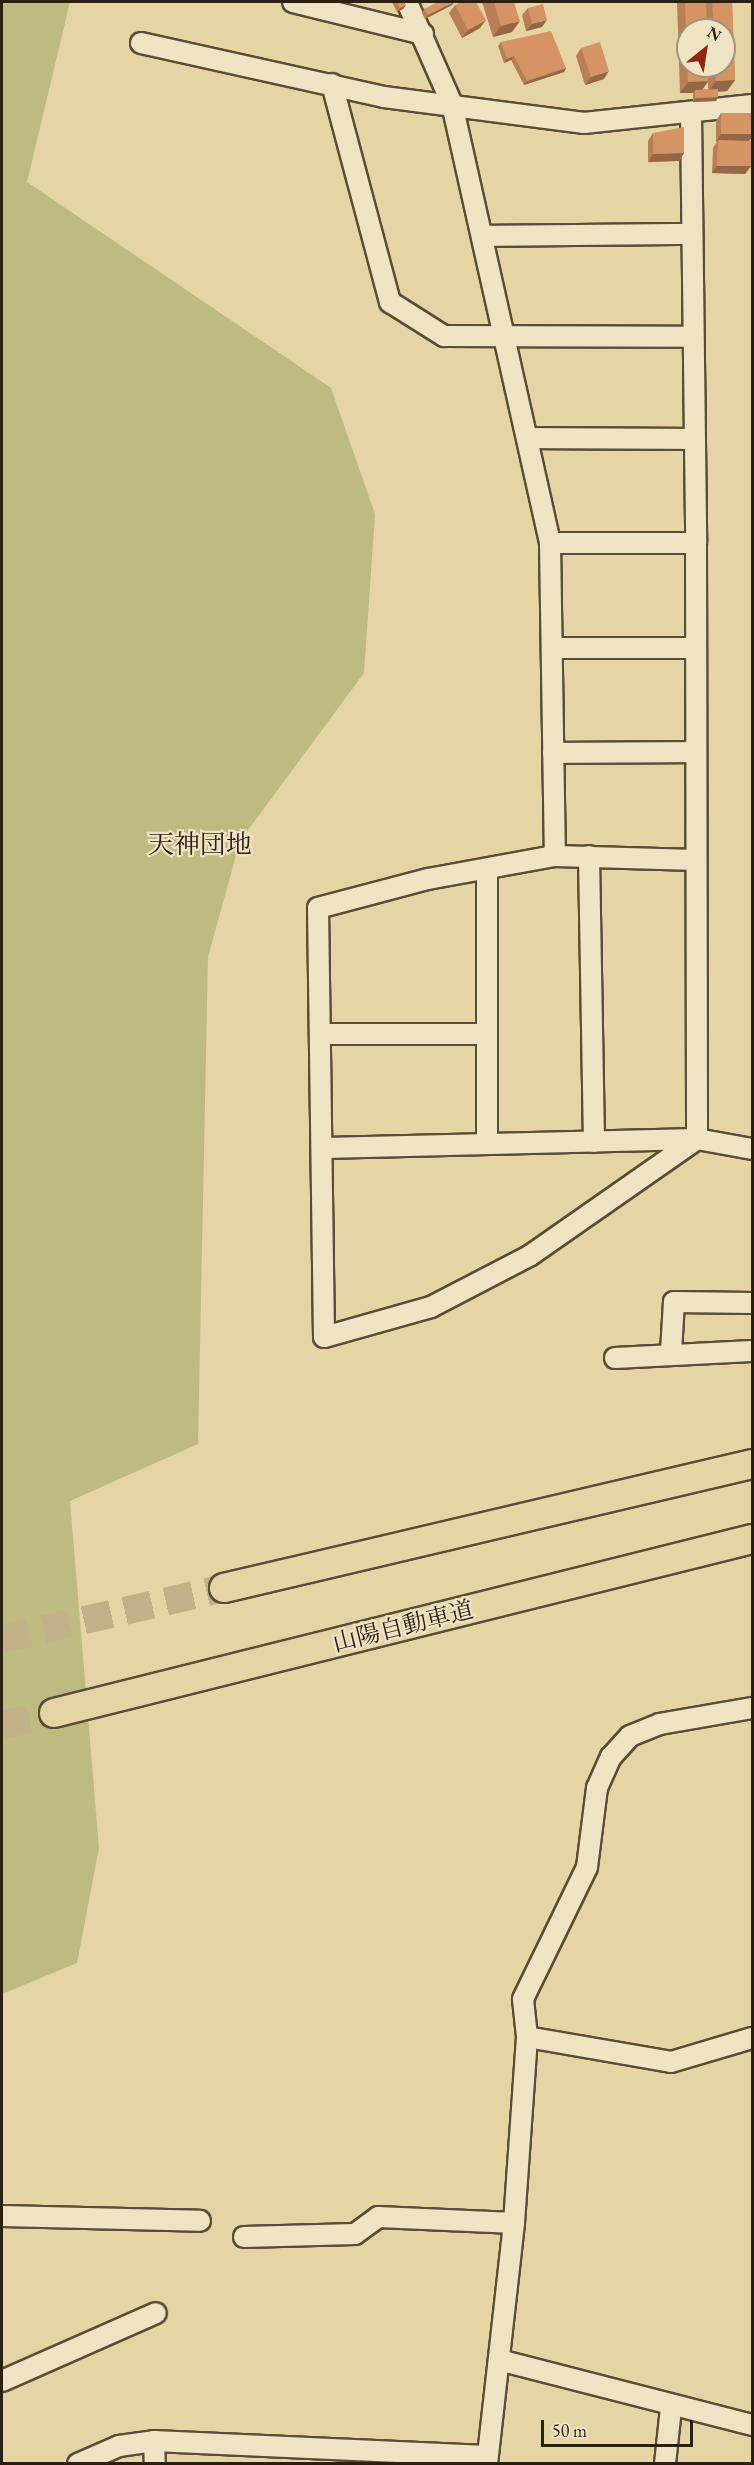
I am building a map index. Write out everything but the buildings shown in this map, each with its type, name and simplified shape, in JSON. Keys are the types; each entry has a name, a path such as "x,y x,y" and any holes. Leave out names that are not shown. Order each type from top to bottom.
{"highway":[{"path":"224,1588 753,1464"},
{"name":"山陽自動車道","path":"54,1713 753,1539"}],"street":[{"path":"294,2 423,34"},
{"path":"407,2 452,104 484,236 550,543 555,856"},
{"path":"141,43 332,84 584,123 691,114 753,105"},
{"path":"332,84 390,302 444,336 506,339 692,337"},
{"path":"691,114 696,543 697,1139"},
{"path":"484,236 692,234"},
{"path":"527,438 694,439"},
{"path":"550,543 696,543"},
{"path":"552,648 696,648"},
{"path":"553,753 696,752"},
{"path":"696,860 555,856 487,871 428,879 318,908 324,1148 324,1337 431,1307 531,1255 697,1139"},
{"path":"590,856 594,1142"},
{"path":"487,871 487,1144"},
{"path":"322,1034 487,1034"},
{"path":"324,1148 697,1139 753,1149"},
{"path":"671,1352 675,1302 753,1302"},
{"path":"615,1358 671,1352 753,1351"},
{"path":"78,2463 154,2441 339,2456 487,2460 514,2223 528,2037 523,1999 587,1867 597,1788 611,1757 630,1736 660,1724 753,1708"},
{"path":"528,2037 671,2062 753,2038"},
{"path":"2,2216 200,2221"},
{"path":"244,2237 355,2234 378,2217 514,2223"},
{"path":"2,2381 156,2313"},
{"path":"499,2360 671,2408 753,2426"},
{"path":"665,2463 671,2408"},
{"path":"154,2441 155,2463"}],"shaded area":[{"path":"2,2 70,2 27,182 331,388 375,514 364,673 240,841 208,957 198,1444 70,1501 99,1848 77,1963 2,1994"}],"tunnel":[{"path":"2,1639 224,1588"},
{"path":"2,1725 54,1713"}],"district":[{"name":"天神団地","path":"200,845"}]}
